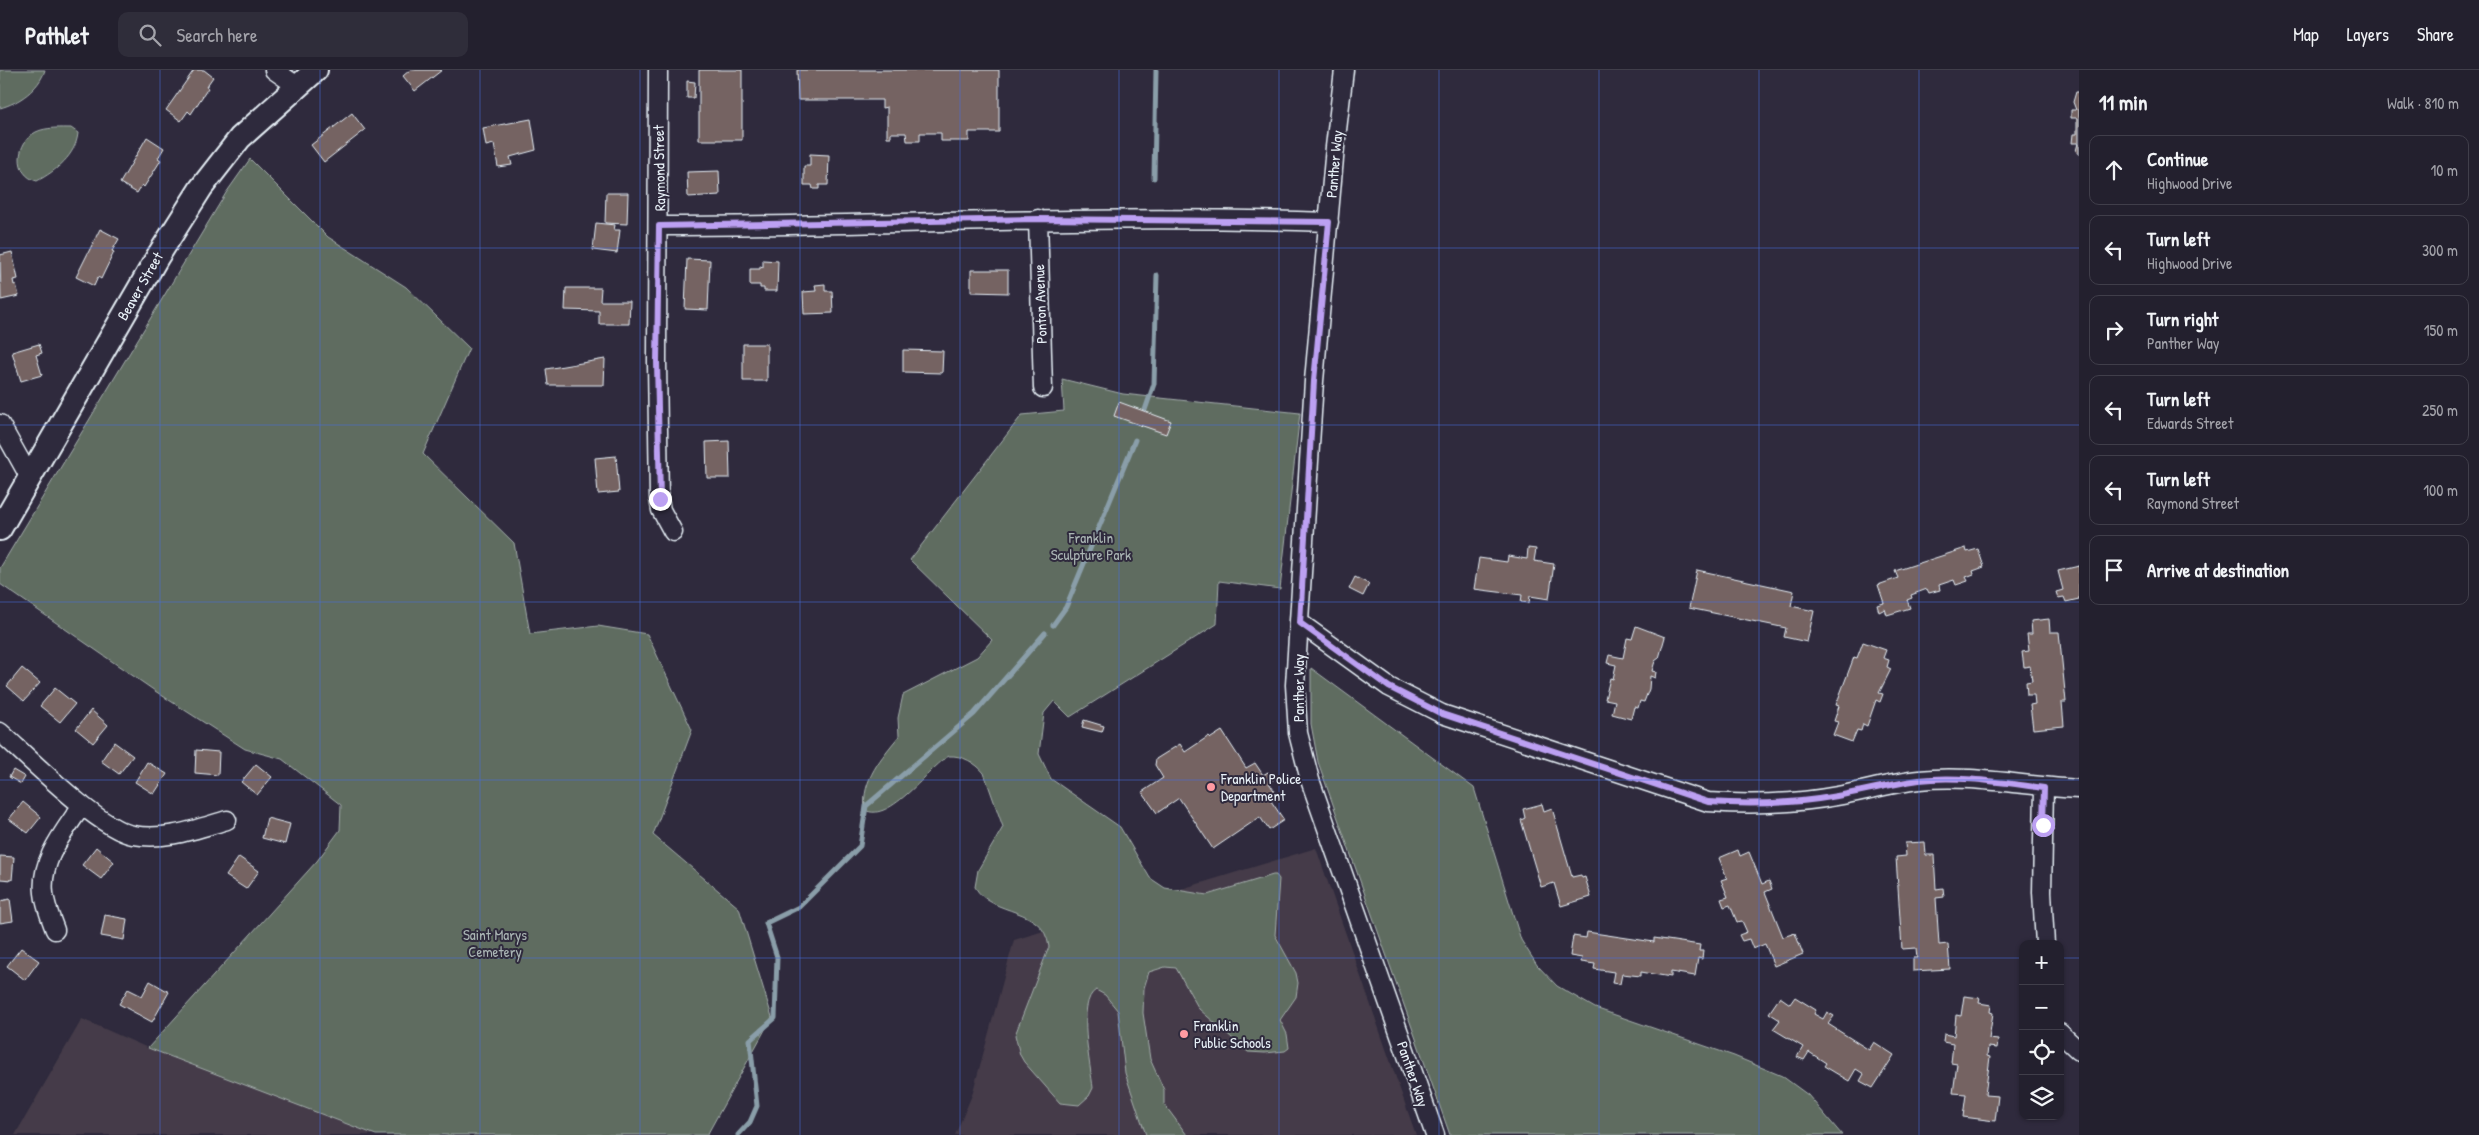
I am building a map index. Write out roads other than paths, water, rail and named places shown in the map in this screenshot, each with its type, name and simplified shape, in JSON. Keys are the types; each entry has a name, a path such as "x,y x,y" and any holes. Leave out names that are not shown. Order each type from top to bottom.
{"main road":[{"name":"Beaver Street","path":"0,529 158,256 201,188 240,138 316,70"}],"street":[{"path":"274,70 297,86"},
{"name":"Raymond Street","path":"658,70 659,226 657,362 660,499 664,515 673,532"},
{"name":"Panther Way","path":"1344,70 1314,381 1295,703 1300,745 1316,796 1434,1135"},
{"path":"659,226 1038,219 1329,222"},
{"name":"Ponton Avenue","path":"1038,219 1043,388"},
{"path":"0,424 29,476"},
{"path":"1300,623 1389,687 1442,714 1708,802 1754,805 1777,804 1835,797 1920,780 1966,780 2079,790"},
{"path":"0,732 102,821 132,835 178,835 227,820"},
{"path":"2044,788 2042,892 2045,940"},
{"path":"55,930 44,893 45,876 50,854 82,805"},
{"path":"2064,1037 2079,1051"}],"waterway":[{"path":"1154,178 1156,70"},
{"path":"1145,410 1154,384 1157,275"},
{"path":"1053,625 1066,607 1135,440"},
{"path":"738,1135 750,1122 757,1106 750,1040 775,1018 777,957 766,923 799,907 860,846 866,806 974,714 1045,633"}],"place":[{"name":"Franklin Police Department","path":"1211,787"},
{"name":"Franklin Public Schools","path":"1184,1034"}],"park label":[{"name":"Franklin Sculpture Park","path":"1091,546"},
{"name":"Saint Marys Cemetery","path":"495,942"}]}
